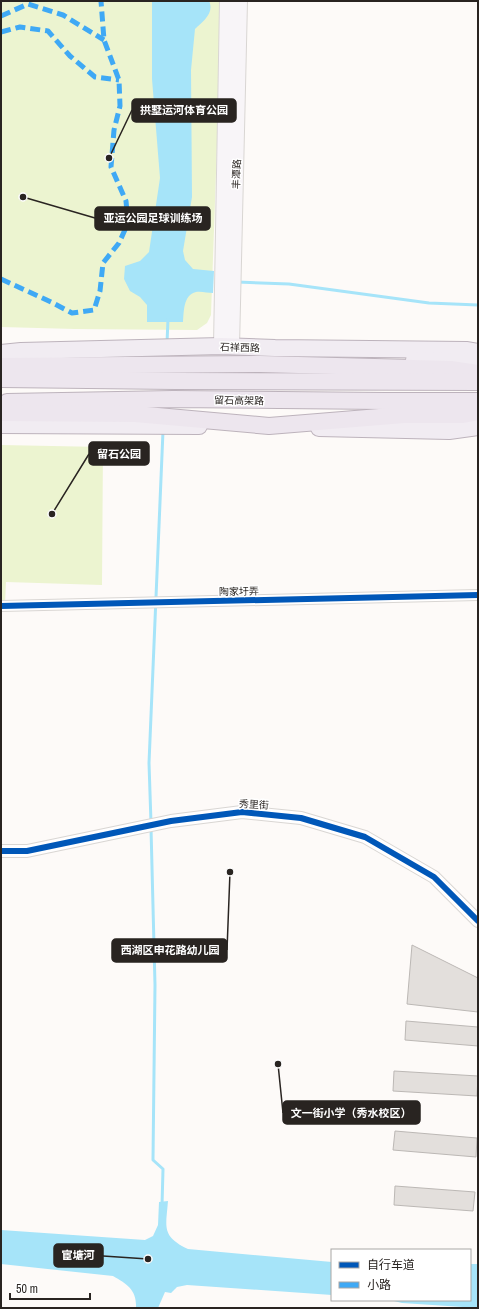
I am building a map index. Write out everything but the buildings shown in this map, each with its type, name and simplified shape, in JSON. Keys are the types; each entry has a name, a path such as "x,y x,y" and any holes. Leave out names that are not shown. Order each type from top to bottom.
{"highway":[{"path":"1,366 144,358 173,358 212,365 260,364 352,366 451,369 478,373"},
{"name":"留石高架路","path":"1,379 114,381 478,382"},
{"name":"留石高架路","path":"1,402 174,399 385,402 478,401"},
{"path":"1,413 269,426 404,415 463,415 478,412"}],"main road":[{"name":"丰潭路","path":"226,347 228,288 227,1"},
{"name":"丰潭路","path":"228,273 240,1"},
{"name":"石祥西路","path":"173,358 226,347 466,350 478,352"},
{"path":"1,353 21,351 144,358"},
{"path":"352,366 386,360 478,362"},
{"path":"1,425 142,420"},
{"path":"269,426 449,431 478,427"}],"street":[{"name":"陶家圩弄","path":"1,606 478,595"},
{"name":"秀里街","path":"1,851 27,851 171,821 242,812 302,818 365,837 434,878 478,921"}],"green space":[{"path":"1,1 222,1 211,315 207,323 197,330 1,327"},
{"path":"1,445 103,447 102,585 6,582 5,604 1,605"}],"water":[{"path":"152,1 209,1 210,5 207,17 195,29 191,70 192,197 183,251 185,260 193,269 214,271 213,293 196,292 192,294 186,300 183,322 147,322 147,305 140,297 130,291 124,279 125,266 140,261 149,252 160,178 152,79"},
{"path":"168,1201 166,1224 169,1235 173,1240 188,1249 331,1262 331,1295 187,1285 177,1287 171,1293 165,1292 158,1308 136,1308 133,1292 127,1285 113,1276 1,1264 1,1230 145,1240 153,1236 158,1225 159,1202"},
{"path":"471,1264 478,1264 478,1308 402,1303 394,1301 471,1301"}],"waterway":[{"path":"237,282 289,284 429,303 478,305"},
{"path":"167,343 168,319"},
{"path":"151,823 149,763 163,431"},
{"path":"151,828 155,985 153,1160 163,1169 162,1206"}],"marked path":[{"path":"1,279 72,313 94,310 100,291 103,263 119,243 128,223 126,201 111,167 114,130 120,106 119,80 104,40 101,1"},
{"path":"1,16 28,4 63,15 104,40"},
{"path":"1,32 20,27 48,31 70,56 95,77 119,80"}],"cycle path":[{"path":"1,606 478,595"},
{"path":"1,851 27,851 171,821 242,812 301,818 365,837 434,877 478,921"}],"place":[{"name":"拱墅运河体育公园","path":"109,158"},
{"name":"亚运公园足球训练场","path":"23,197"},
{"name":"留石公园","path":"52,514"},
{"name":"西湖区申花路幼儿园","path":"230,872"},
{"name":"文一街小学（秀水校区）","path":"278,1064"},
{"name":"宦塘河","path":"148,1259"}]}
